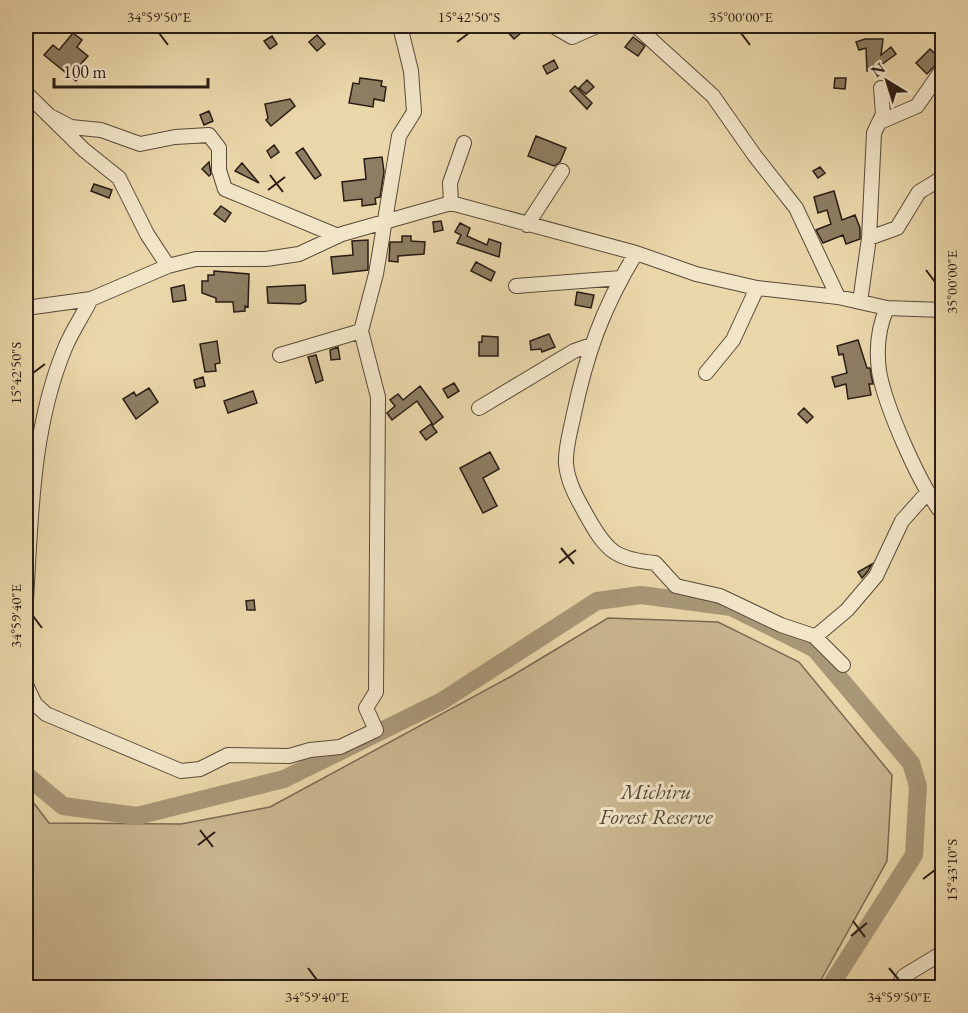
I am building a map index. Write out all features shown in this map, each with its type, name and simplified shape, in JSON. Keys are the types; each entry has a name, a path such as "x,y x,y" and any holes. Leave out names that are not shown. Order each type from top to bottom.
{"street":[{"path":"26,686 35,704 46,714 102,736 161,765 181,771 200,769 228,755 289,756 310,750 340,747 376,730 366,708 376,692 378,397 361,330 376,274 399,136 414,112 411,71 400,26"},
{"path":"552,26 572,37 597,26"},
{"path":"636,26 713,96 754,156 796,208 838,297"},
{"path":"880,122 917,106 942,70"},
{"path":"860,302 869,238 874,133 883,114 881,88"},
{"path":"26,93 84,150 120,178 147,234 168,266"},
{"path":"48,115 71,126 101,130 140,144 175,137 209,135 219,148 219,170 225,189 338,236"},
{"path":"451,203 450,183 464,143"},
{"path":"527,225 562,171"},
{"path":"869,238 897,228 919,192 942,178"},
{"path":"26,308 91,299 168,266 196,259 266,259 299,254 338,236 386,220 451,203 636,253 696,274 758,288 838,297 887,308 942,310"},
{"path":"636,253 602,314 591,345 576,402 566,462 571,489 601,541 627,560 655,563 676,586 720,596 781,625 815,637 843,665"},
{"path":"516,286 621,278"},
{"path":"706,373 733,340 758,288"},
{"path":"26,600 37,455 52,389 66,347 91,299"},
{"path":"887,308 880,323 879,371 892,410 927,493 942,513"},
{"path":"280,355 361,330"},
{"path":"479,408 574,351 591,345"},
{"path":"815,637 847,610 876,576 902,521 927,493"},
{"path":"897,987 904,976 942,953"}],"green space":[{"name":"Michiru Forest Reserve","path":"608,618 718,622 799,662 892,775 887,861 817,987 26,987 26,793 49,823 181,824 270,807 510,677"}],"building":[{"path":"510,26 529,26 514,39 506,30"},
{"path":"73,33 82,40 77,47 88,56 81,64 85,69 76,81 44,55 53,45 59,50"},
{"path":"317,35 325,44 317,51 309,42"},
{"path":"272,36 277,44 270,49 264,41"},
{"path":"633,37 645,46 638,56 625,47"},
{"path":"865,39 883,39 881,55 891,47 896,54 881,65 882,69 867,71 866,48 859,50 856,42"},
{"path":"930,49 941,59 927,74 916,63"},
{"path":"554,60 558,68 547,74 543,66"},
{"path":"360,78 382,81 381,86 386,87 384,101 374,99 373,107 349,103 353,83 359,84"},
{"path":"835,78 846,78 845,89 834,88"},
{"path":"587,80 594,87 586,94 579,88"},
{"path":"575,86 592,103 587,109 570,91"},
{"path":"290,99 295,106 271,126 266,120 268,118 265,104"},
{"path":"209,111 213,121 204,125 200,115"},
{"path":"536,136 566,148 560,162 554,166 528,156"},
{"path":"274,145 279,152 271,158 267,151"},
{"path":"303,148 321,175 315,179 296,153"},
{"path":"382,157 384,172 380,197 375,198 376,204 362,206 362,199 344,201 342,182 366,179 364,159"},
{"path":"209,162 211,174 209,176 202,169"},
{"path":"242,163 259,183 235,171"},
{"path":"820,167 825,173 818,178 813,171"},
{"path":"94,184 112,190 109,198 91,191"},
{"path":"834,191 842,220 855,215 860,228 860,239 846,244 843,235 823,243 816,230 831,224 827,210 818,213 814,197"},
{"path":"221,206 231,213 225,222 214,214"},
{"path":"441,221 443,230 434,232 433,222"},
{"path":"460,223 470,228 467,236 487,245 489,239 501,243 499,257 457,243 461,235 455,232"},
{"path":"402,236 411,236 411,241 425,242 424,254 398,256 398,262 389,261 390,242 402,242"},
{"path":"368,240 368,270 333,274 331,257 353,255 352,241"},
{"path":"476,262 495,272 491,281 471,271"},
{"path":"214,271 249,274 248,307 245,306 245,311 234,312 233,302 216,302 216,298 202,293 202,281 208,281 208,275 214,275"},
{"path":"184,285 186,300 173,302 171,288"},
{"path":"305,285 306,301 300,304 268,303 267,287"},
{"path":"577,292 594,295 591,308 575,305"},
{"path":"549,334 555,347 542,352 541,349 531,350 530,341"},
{"path":"482,336 498,337 498,356 479,356 479,342 482,342"},
{"path":"858,340 867,368 870,368 873,384 869,384 871,395 848,399 846,384 835,387 832,377 847,373 843,354 839,355 837,346"},
{"path":"217,341 220,363 215,364 216,371 205,372 200,344"},
{"path":"338,347 340,359 331,360 330,350"},
{"path":"316,355 323,380 316,383 308,357"},
{"path":"203,377 205,386 196,388 194,380"},
{"path":"454,383 459,391 448,398 443,389"},
{"path":"420,386 443,417 433,425 417,401 392,420 387,413 395,406 390,400 398,394 403,400"},
{"path":"149,388 158,402 136,419 123,399 134,392 136,396"},
{"path":"253,391 257,403 228,413 224,401"},
{"path":"804,408 813,417 807,423 798,414"},
{"path":"431,424 437,432 426,440 420,432"},
{"path":"490,452 499,469 483,478 497,506 483,513 460,468"},
{"path":"872,564 868,571 862,578 858,572"},
{"path":"254,600 255,610 247,610 246,601"}],"waterway":[{"path":"26,775 63,806 137,816 284,779 442,701 597,601 641,595 731,607 815,649 911,763 918,786 914,855 829,988"}]}
